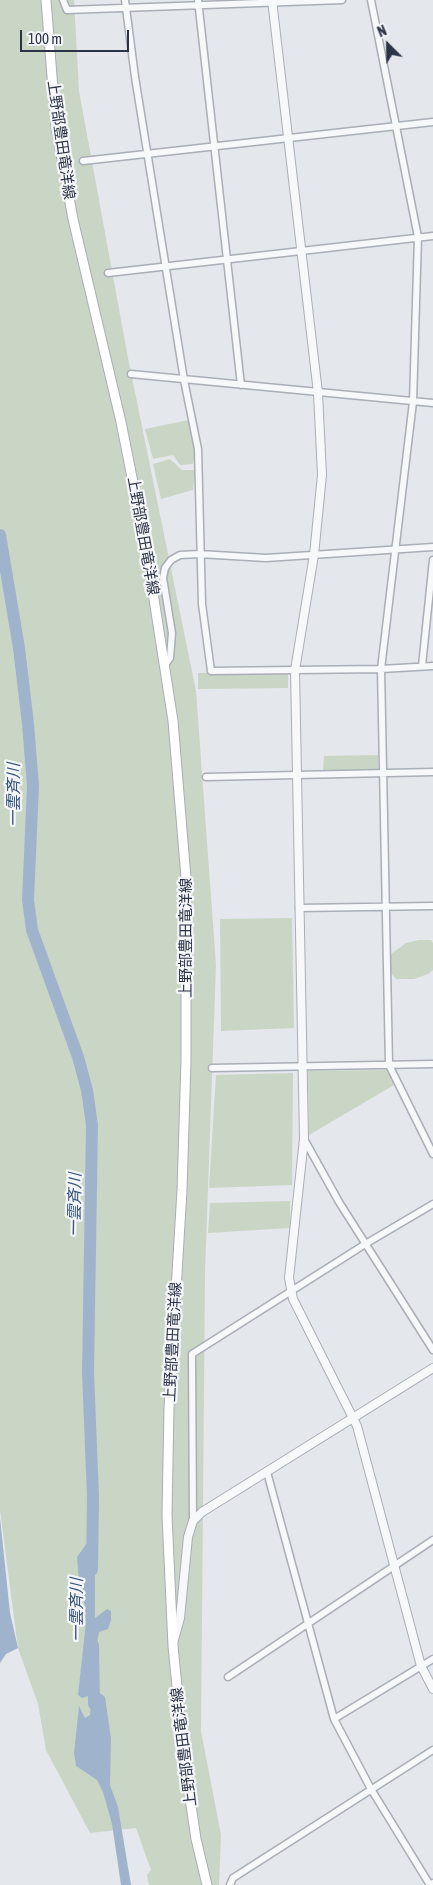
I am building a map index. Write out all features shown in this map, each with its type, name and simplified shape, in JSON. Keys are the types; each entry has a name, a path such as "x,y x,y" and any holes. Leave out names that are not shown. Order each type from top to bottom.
{"main road":[{"name":"上野部豊田竜洋線","path":"46,0 56,127 73,220 123,432 146,548 173,720 186,878 186,1061 182,1190 169,1408 167,1514 173,1646 184,1758 196,1840 205,1885"}],"street":[{"path":"63,0 67,10 198,2 342,0"},
{"path":"125,0 165,266 184,380 198,449 199,554 202,604 211,672 380,670 433,666"},
{"path":"371,0 418,237 413,402 380,670 384,772 389,1065 433,1154"},
{"path":"272,1 318,393 322,475 314,555 295,670 304,1139 289,1278 291,1290 354,1418 421,1666 433,1689"},
{"path":"198,2 241,385"},
{"path":"83,161 433,122"},
{"path":"108,273 433,236"},
{"path":"130,374 433,403"},
{"path":"165,665 170,658 172,645 163,578 165,568 171,560 180,555 199,554 266,558 433,547"},
{"path":"422,666 433,560"},
{"path":"206,777 433,772"},
{"path":"299,908 433,906"},
{"path":"212,1068 433,1064"},
{"path":"304,1139 339,1202 367,1243 433,1350"},
{"path":"173,1646 180,1618 188,1537 193,1521 192,1354 291,1290 433,1204"},
{"path":"193,1521 202,1512 433,1368"},
{"path":"267,1472 309,1621 334,1719 371,1789 430,1885 433,1883"},
{"path":"228,1677 309,1621 433,1540"},
{"path":"334,1719 433,1659"},
{"path":"230,1885 233,1878 433,1750"}],"green space":[{"path":"0,0 74,0 79,91 128,358 196,691 216,965 205,1272 201,1731 221,1835 219,1885 149,1885 147,1875 151,1870 136,1828 90,1833 46,1750 38,1704 18,1648 0,1510"},
{"path":"189,420 197,444 193,464 180,465 173,455 153,459 145,429"},
{"path":"170,459 182,470 195,470 193,490 161,499 153,464"},
{"path":"288,670 288,688 198,689 198,673"},
{"path":"378,755 378,770 323,771 324,756"},
{"path":"292,918 294,1028 221,1031 220,919"},
{"path":"431,940 433,943 433,970 414,979 396,979 390,972 391,954 406,943"},
{"path":"388,1070 394,1085 309,1135 308,1071"},
{"path":"293,1073 292,1185 209,1188 216,1075"},
{"path":"290,1201 290,1228 208,1233 210,1203"}],"water":[{"path":"0,1518 10,1613 18,1648 6,1654 0,1663"},
{"path":"87,1543 95,1558 95,1618 107,1609 111,1611 108,1629 99,1632 89,1684 105,1697 111,1738 110,1785 118,1807 131,1885 121,1885 112,1824 103,1792 97,1780 76,1766 74,1753 79,1706 85,1718 90,1715 91,1702 88,1696 82,1698 78,1695 86,1622 77,1557"}],"waterway":[{"name":"一雲斉川","path":"0,535 19,648 28,724 33,786 28,900 32,930 78,1057 87,1090 92,1125 88,1372 93,1497 92,1570"},
{"name":"一雲斉川","path":"93,1645 94,1704"}]}
